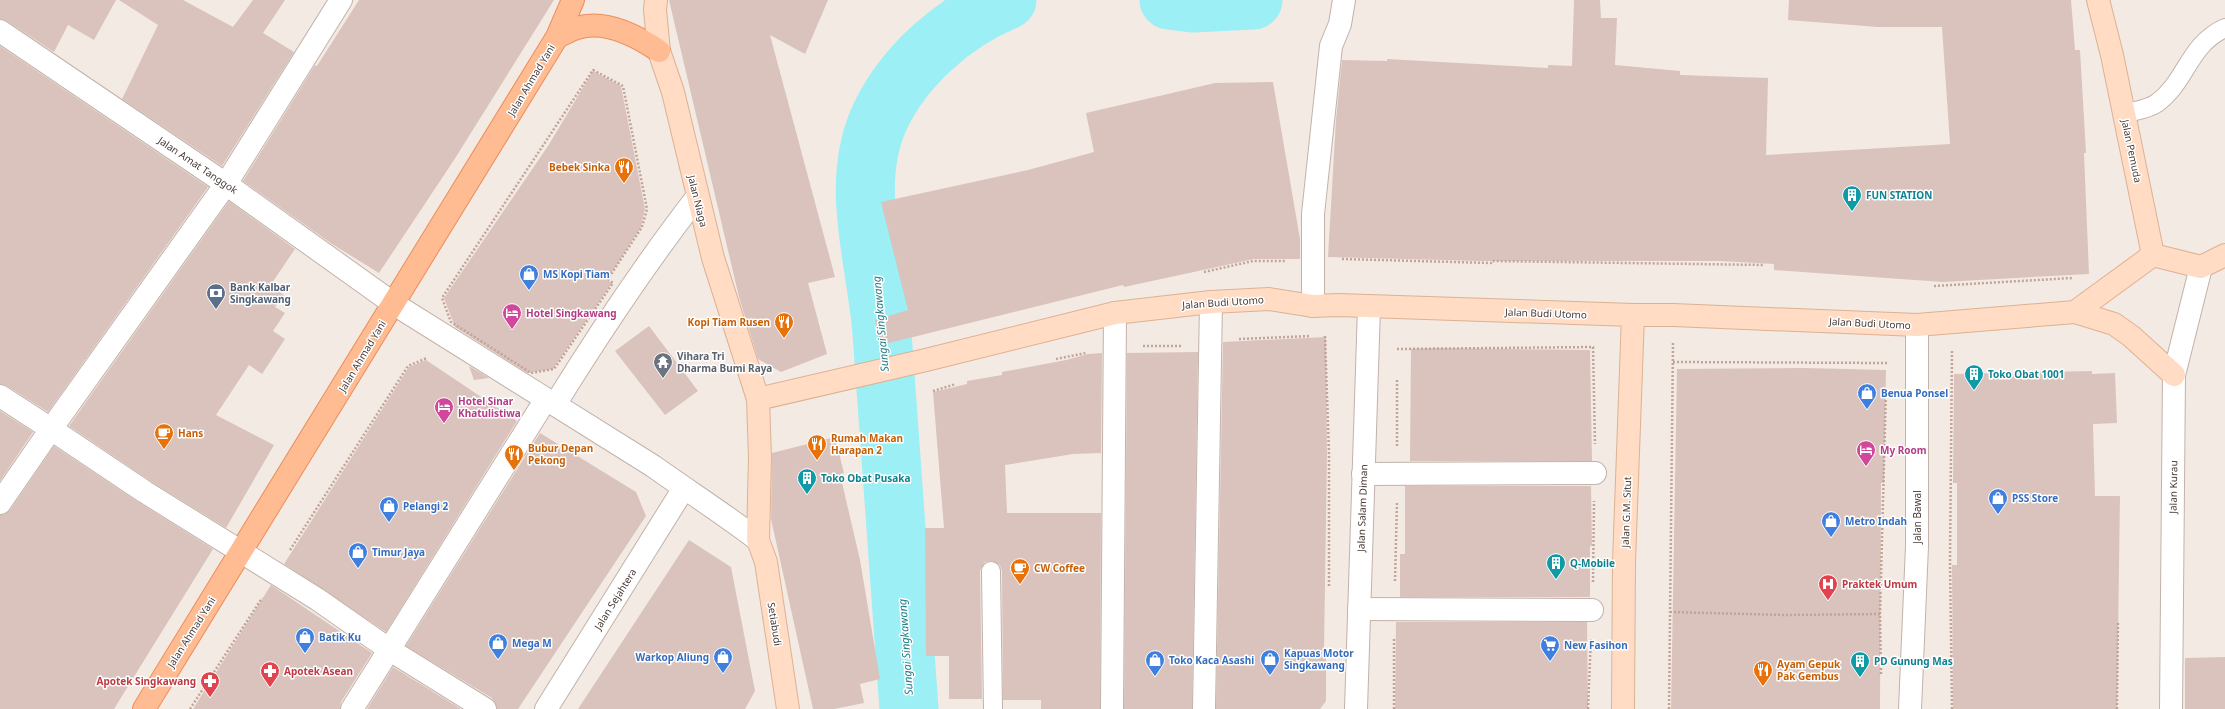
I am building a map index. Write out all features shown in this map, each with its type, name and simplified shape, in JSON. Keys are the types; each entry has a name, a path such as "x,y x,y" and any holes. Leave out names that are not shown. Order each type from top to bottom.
{"main road":[{"name":"Jalan Ahmad Yani","path":"144,709 557,37 573,0"},
{"name":"Jalan Niaga","path":"656,0 655,10 659,51 672,92 713,258 758,399"},
{"name":"Jalan Pemuda","path":"2098,0 2124,114 2153,255"},
{"path":"557,37 578,28 604,27 638,37 659,51"},
{"path":"2075,312 2153,255 2201,267 2225,255"},
{"name":"Jalan Budi Utomo","path":"758,399 827,384 1115,313 1211,302 1269,299 1313,306 1338,305 1369,308 1632,315 1673,314 1917,325 2075,312"},
{"path":"2075,312 2114,324 2131,336 2174,375"},
{"name":"Jalan G.M. Situt","path":"1623,709 1624,562 1632,315"},
{"name":"Setiabudi","path":"758,399 760,457 758,540 766,562 788,709"}],"street":[{"path":"0,503 226,184 341,0"},
{"path":"1313,306 1313,214 1331,46 1340,24 1344,0"},
{"name":"Jalan Amat Tanggok","path":"0,31 226,184 394,304 654,466 684,488"},
{"path":"352,709 551,401 662,242 697,196"},
{"name":"Jalan Kurau","path":"2171,709 2174,375 2201,267"},
{"path":"1204,709 1211,302"},
{"name":"Jalan Salam Diman","path":"1356,709 1369,308"},
{"path":"1112,709 1115,313"},
{"name":"Jalan Bawal","path":"1910,709 1917,546 1917,325"},
{"path":"0,396 145,492 241,551 390,650 485,709"},
{"path":"1363,474 1595,473"},
{"path":"684,488 718,509 758,540"},
{"name":"Jalan Sejahtera","path":"546,709 684,488"},
{"path":"1359,609 1592,610"}],"lane":[{"path":"2124,114 2156,104 2175,85 2196,50 2211,36 2225,28"},
{"path":"991,570 993,709"}],"path":[{"path":"593,70 623,86 647,209 642,227 608,279 613,283 554,369 531,373 451,322 442,298 593,70"},
{"path":"1335,258 1491,263 1492,261 1764,265"},
{"path":"1934,286 2077,278"},
{"path":"1669,709 1673,314"},
{"path":"1952,322 1950,561 1952,709"},
{"path":"1887,371 1892,323"},
{"path":"1236,339 1311,336"},
{"path":"1319,336 1326,336 1329,588"},
{"path":"1141,346 1185,346"},
{"path":"1397,355 1397,347 1593,347 1595,473 1588,709"},
{"path":"286,556 408,366 428,358"},
{"path":"1673,362 1887,363"},
{"path":"1394,709 1397,379"},
{"path":"1881,677 1880,614 1886,387"},
{"path":"190,709 262,597"},
{"path":"1670,612 1784,616 1880,614"},
{"path":"2117,709 2118,622"}],"building":[{"path":"0,0 116,0 94,40 68,25 54,52 7,21 0,19"},
{"path":"119,0 183,0 233,27 253,0 285,0 263,33 294,52 222,166 122,99 158,25"},
{"path":"359,0 554,0 454,160 379,273 332,244 243,181 315,65 317,66"},
{"path":"669,0 828,0 805,54 770,35 835,277 808,283 827,354 781,372 758,359 739,297"},
{"path":"1574,0 1600,0 1601,18 1617,18 1615,65 1680,71 1680,75 1768,78 1766,155 1950,144 1942,27 1878,27 1788,20 1789,0 2071,0 2075,50 2080,50 2086,153 2084,153 2089,274 1943,282 1774,270 1774,264 1720,261 1480,261 1328,257 1336,120 1342,60 1387,61 1387,59 1548,68 1548,65 1572,66"},
{"path":"0,46 208,187 48,412 7,386 0,384"},
{"path":"593,71 621,86 645,209 641,227 607,280 612,283 553,369 527,373 455,327 444,298 548,146"},
{"path":"1273,82 1300,239 1300,259 1254,259 1124,287 1123,285 881,345 875,320 908,310 881,202 1028,170 1094,152 1086,113 1215,83"},
{"path":"229,201 295,249 270,286 284,295 275,307 285,313 273,331 285,339 262,374 249,365 216,415 274,445 226,528 152,482 69,426"},
{"name":"Vihara Tri Dharma Bumi Raya","path":"649,326 698,391 665,415 615,351"},
{"path":"1326,337 1327,453 1324,650 1326,650 1326,701 1320,709 1216,709 1223,342"},
{"path":"1411,349 1590,350 1592,461 1410,461"},
{"path":"1198,352 1192,709 1124,709 1127,353"},
{"path":"1102,353 1101,453 1073,454 1005,465 1007,513 1101,513 1100,709 1041,709 1041,700 1003,700 1002,571 1000,565 991,561 985,562 980,571 982,699 949,699 949,656 926,656 925,528 944,528 933,392 967,384 967,381 1002,375 1002,372 1066,360 1088,354"},
{"path":"426,360 517,421 386,632 284,564 409,367"},
{"path":"469,366 489,378 474,380"},
{"path":"1803,368 1886,370 1884,483 1881,483 1880,709 1671,709 1677,369"},
{"path":"2092,371 2092,374 2115,373 2117,423 2093,424 2095,496 2120,496 2117,709 1953,709 1952,565 1957,565 1957,483 1953,483 1954,374"},
{"path":"0,411 33,432 0,481"},
{"path":"540,433 636,492 646,516 518,709 497,709 492,698 406,646"},
{"path":"835,437 844,473 840,474 860,560 880,679 860,684 864,703 834,709 813,709 771,519 772,453"},
{"path":"54,446 138,502 213,549 114,709 0,709 0,515 10,510"},
{"path":"1405,486 1591,486 1592,546 1590,546 1590,597 1400,597 1400,554 1405,554"},
{"path":"689,540 731,567 755,691 745,709 578,709"},
{"path":"271,585 372,653 341,702 340,709 193,709"},
{"path":"1396,622 1587,622 1588,709 1395,709"},
{"path":"2225,657 2225,709 2185,709 2185,658"},
{"path":"393,667 461,709 367,709"}],"waterway":[{"name":"Sungai Singkawang","path":"909,709 882,333 867,225 865,198 866,171 870,145 879,119 889,100 916,64 932,48 968,20 1007,0"},
{"name":"Sungai Singkawang","path":"1169,0 1193,3 1253,0"}],"place":[{"name":"Bebek Sinka","path":"624,184"},
{"name":"FUN STATION","path":"1852,212"},
{"name":"MS Kopi Tiam","path":"529,291"},
{"name":"Bank Kalbar Singkawang","path":"216,310"},
{"name":"Hotel Singkawang","path":"512,330"},
{"name":"Kopi Tiam Rusen","path":"784,339"},
{"name":"Vihara Tri Dharma Bumi Raya","path":"663,379"},
{"name":"Toko Obat 1001","path":"1974,391"},
{"name":"Benua Ponsel","path":"1867,410"},
{"name":"Hotel Sinar Khatulistiwa","path":"444,424"},
{"name":"Hans","path":"164,450"},
{"name":"Rumah Makan Harapan 2","path":"817,461"},
{"name":"My Room","path":"1866,467"},
{"name":"Bubur Depan Pekong","path":"514,471"},
{"name":"Toko Obat Pusaka","path":"807,495"},
{"name":"PSS Store","path":"1998,515"},
{"name":"Pelangi 2","path":"389,523"},
{"name":"Metro Indah","path":"1831,538"},
{"name":"Timur Jaya","path":"358,569"},
{"name":"Q-Mobile","path":"1556,580"},
{"name":"CW Coffee","path":"1020,585"},
{"name":"Praktek Umum","path":"1828,601"},
{"name":"Batik Ku","path":"305,654"},
{"name":"Mega M","path":"498,660"},
{"name":"New Fasihon","path":"1550,662"},
{"name":"Warkop Aliung","path":"723,674"},
{"name":"Kapuas Motor Singkawang","path":"1270,676"},
{"name":"Toko Kaca Asashi","path":"1155,677"},
{"name":"PD Gunung Mas","path":"1860,678"},
{"name":"Ayam Gepuk Pak Gembus","path":"1763,687"},
{"name":"Apotek Asean","path":"270,688"},
{"name":"Apotek Singkawang","path":"210,698"}]}
